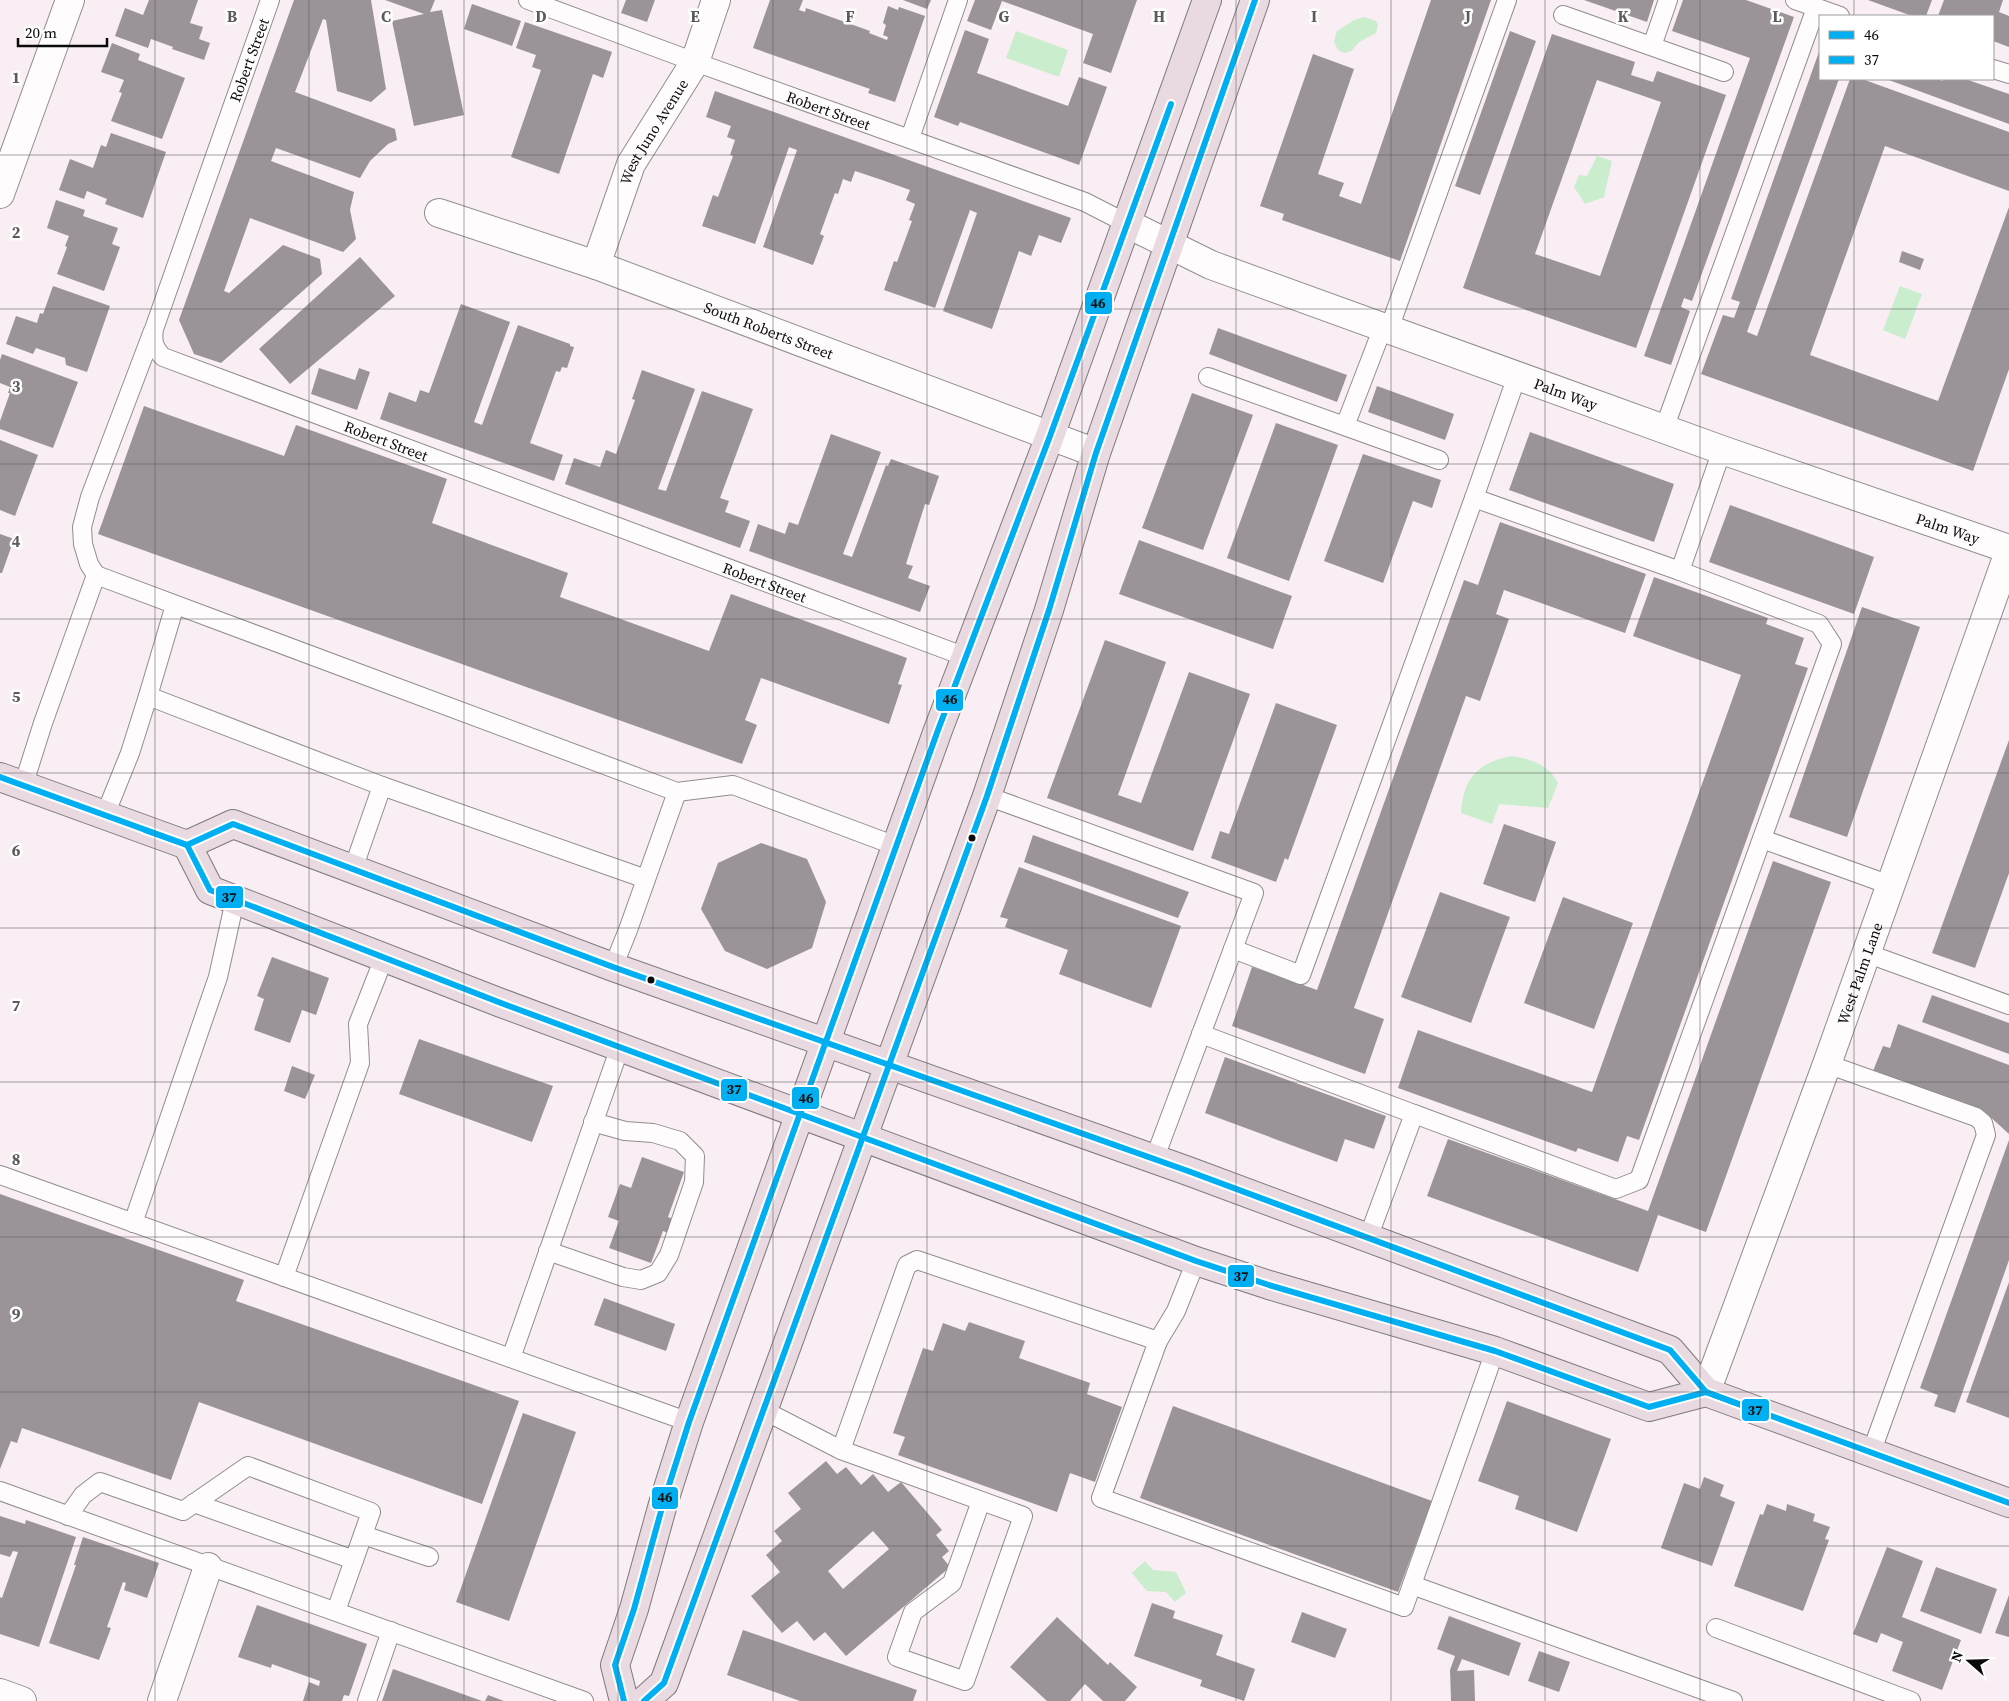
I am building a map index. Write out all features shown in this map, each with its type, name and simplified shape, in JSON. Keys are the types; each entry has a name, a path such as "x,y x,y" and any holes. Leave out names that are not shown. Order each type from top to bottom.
{"main road":[{"path":"624,1701 615,1665 634,1609 662,1504 689,1422 896,846 1128,224 1207,0"},
{"path":"644,1701 664,1683 988,796 1049,610 1096,453 1255,0"},
{"path":"11,782 187,845 210,890 620,1047 1196,1261 1494,1351 1649,1407 1706,1392"},
{"path":"187,845 233,824 613,967 1154,1160 1670,1350 1706,1392 2009,1503"}],"street":[{"path":"0,194 70,0"},
{"name":"West Juno Avenue","path":"596,266 631,164 695,62 716,0"},
{"name":"South Roberts Street","path":"439,213 596,266 1096,453"},
{"name":"Palm Way","path":"1128,224 1211,265 1722,450 2009,551"},
{"name":"West Palm Lane","path":"1706,1392 1827,1064 1890,885 2004,581 2009,551"},
{"path":"162,1701 208,1567"},
{"path":"0,1693 22,1701"}],"lane":[{"name":"Robert Street","path":"270,0 154,328 152,341 157,351 163,357 966,657"},
{"name":"Robert Street","path":"528,0 1085,202 1128,224"},
{"path":"910,138 958,0"},
{"path":"1345,426 1386,328 1507,0"},
{"path":"1652,46 1668,0"},
{"path":"1795,0 1837,15"},
{"path":"1664,429 1816,8"},
{"path":"1563,15 1724,72"},
{"path":"1994,69 2009,74"},
{"path":"154,328 100,470 82,527 83,544 89,564 96,575 677,792 733,785 896,846"},
{"path":"1233,949 1301,975 1517,376"},
{"path":"1208,377 1439,460"},
{"path":"1680,571 1722,450"},
{"path":"1201,1034 1616,1189 1639,1180 1832,644 1819,624 1680,571 1474,498"},
{"path":"11,782 43,723 96,575"},
{"path":"105,815 130,753 175,605"},
{"path":"148,696 382,786 646,879"},
{"path":"353,869 382,786"},
{"path":"613,967 677,792"},
{"path":"988,796 1254,893 1154,1160"},
{"path":"1762,839 1890,885"},
{"path":"133,1223 218,977 236,900"},
{"path":"1866,952 2009,1005"},
{"path":"284,1277 360,1063 358,1024 384,958"},
{"path":"510,1358 620,1047"},
{"path":"1827,1064 1976,1117 1984,1123 1986,1134 1871,1453"},
{"path":"1368,1238 1414,1114"},
{"path":"548,1251 623,1277 642,1280 658,1272 669,1255 694,1182 694,1156 680,1141 653,1133 625,1131 594,1122"},
{"path":"0,1175 689,1422"},
{"path":"840,1450 907,1265 917,1260 1158,1341"},
{"path":"1196,1261 1176,1311 1158,1341 1101,1498 1404,1608 1494,1351"},
{"path":"763,1410 840,1450 1023,1516 965,1681 896,1657 913,1612 952,1582 981,1501"},
{"path":"68,1516 82,1495 100,1482 183,1511 248,1466 371,1512 336,1611"},
{"path":"0,1492 584,1701"},
{"path":"194,1503 354,1560"},
{"path":"363,1534 429,1557"},
{"path":"1412,1585 1732,1701"},
{"path":"1716,1628 1911,1701"},
{"path":"367,1701 391,1631"}],"shaded area":[{"path":"1364,17 1376,21 1378,25 1376,33 1359,42 1351,51 1344,53 1338,50 1334,42 1337,31 1354,20"},
{"path":"1016,31 1068,50 1059,77 1006,58"},
{"path":"1597,156 1612,161 1604,197 1585,204 1574,187 1579,175 1587,176"},
{"path":"1900,286 1922,294 1905,339 1883,330"},
{"path":"1512,756 1539,764 1554,777 1558,783 1548,808 1499,804 1492,824 1461,813 1465,790 1475,774 1482,767 1490,763"},
{"path":"1145,1561 1153,1570 1176,1572 1186,1593 1175,1602 1166,1592 1147,1591 1132,1573"}],"building":[{"path":"149,0 198,0 190,23 203,27 199,39 210,43 204,60 172,49 173,47 151,39 148,48 115,36 125,8 143,15"},
{"path":"294,0 371,0 386,89 371,102 337,91 326,20 323,19 295,92 395,129 397,140 388,144 370,161 360,178 276,148 271,161 354,192 350,210 356,239 343,252 250,218 224,291 229,293 283,245 320,259 322,274 221,363 194,354 179,320"},
{"path":"385,0 435,0 430,12 442,10 464,115 414,126 392,21 424,14"},
{"path":"626,0 655,0 647,22 621,13"},
{"path":"770,0 803,0 799,10 805,12 806,8 870,31 869,33 887,40 888,37 883,35 886,25 883,23 888,6 898,10 899,7 925,16 895,102 868,93 870,89 753,48"},
{"path":"903,0 931,0 927,9"},
{"path":"975,0 1137,0 1111,73 1083,63 1093,34 1002,1 991,30 967,21"},
{"path":"1431,0 1491,0 1400,261 1282,220 1284,214 1260,206 1313,54 1354,69 1318,174 1344,183 1339,196 1361,204"},
{"path":"1584,0 1654,0 1647,22"},
{"path":"1683,0 1746,0 1794,17 1692,301 1684,298 1681,307 1690,311 1671,365 1644,356 1750,58 1672,31"},
{"path":"1868,0 1932,0 1926,15 1909,15"},
{"path":"1944,0 2003,0 1999,12 2009,16 2009,47 1994,41 1994,15 1938,15"},
{"path":"472,4 521,21 512,46 464,29"},
{"path":"525,22 612,52 603,78 593,74 559,174 511,157 541,70 532,67 536,55 516,48"},
{"path":"965,30 989,39 977,73 1068,106 1079,77 1107,87 1079,165 960,122 958,126 934,117"},
{"path":"1510,31 1536,41 1480,195 1455,186"},
{"path":"1552,34 1635,62 1631,75 1653,82 1657,71 1726,95 1636,348 1463,288","holes":["1597,80 1661,102 1600,276 1535,254"]},
{"path":"112,43 140,54 138,60 185,78 162,139 111,121 122,93 119,92 124,80 101,72"},
{"path":"1819,52 1819,80 1839,80 1747,332 1757,336 1850,80 1865,80 2009,132 2009,191 1885,146 1810,355 1938,401 2009,207 2009,369 1973,471 1701,374 1723,315 1734,318 1740,302 1731,299"},
{"path":"1889,80 1968,80 2009,94 2009,124"},
{"path":"715,91 1071,218 1061,243 1039,235 1031,256 1019,251 992,329 943,311 977,213 970,210 935,308 884,290 894,261 897,262 912,221 909,220 915,204 906,200 910,190 882,180 855,171 851,182 843,179 838,194 835,193 820,234 824,236 813,265 763,247 797,150 789,147 755,244 702,226 713,195 718,197 733,156 730,155 735,140 727,137 731,126 706,117"},
{"path":"111,133 166,152 143,218 105,204 107,199 87,191 84,199 59,190 70,159 93,168 101,145 106,147"},
{"path":"56,200 85,210 83,216 118,228 112,244 120,247 104,291 57,274 69,236 47,228"},
{"path":"1902,251 1924,259 1920,270 1899,262"},
{"path":"360,257 395,296 290,384 259,349"},
{"path":"53,286 110,306 87,372 66,365 65,358 36,348 33,354 6,344 16,316 37,323 40,313 43,314"},
{"path":"461,304 510,322 474,422 482,425 518,325 574,347 567,368 562,367 560,372 556,371 530,443 563,455 554,481 380,419 389,392 416,402 420,390 429,393"},
{"path":"1218,328 1347,375 1337,402 1209,354"},
{"path":"2,354 78,382 53,448 0,429 0,421 10,393 8,393 10,387 0,383 0,360"},
{"path":"319,368 355,380 359,368 370,372 357,410 311,394"},
{"path":"642,370 695,389 658,489 666,491 702,391 753,409 720,498 729,501 725,512 750,521 740,548 565,484 574,458 600,467 606,450 616,454 635,400 632,399"},
{"path":"1377,386 1454,414 1445,440 1368,412"},
{"path":"1192,393 1253,415 1203,550 1142,528"},
{"path":"144,406 284,456 296,425 447,479 432,523 568,573 560,597 709,651 731,594 907,658 898,684 902,685 889,724 761,678 745,720 757,725 742,764 98,534"},
{"path":"1276,423 1338,445 1289,581 1227,558"},
{"path":"1530,432 1674,484 1654,542 1509,490"},
{"path":"831,434 881,452 843,554 852,557 886,465 888,466 891,459 939,476 929,505 925,504 906,564 913,566 908,578 930,586 920,612 749,551 758,524 785,534 789,522 798,525"},
{"path":"0,440 38,455 15,516 0,510"},
{"path":"1363,454 1441,480 1432,508 1413,501 1383,583 1324,561"},
{"path":"1730,505 1874,557 1854,614 1709,562"},
{"path":"1500,522 1646,574 1625,633 1504,590 1496,614 1509,619 1480,701 1466,696 1354,1008 1384,1019 1365,1074 1232,1026 1252,967 1317,990 1464,580 1478,585"},
{"path":"0,534 14,539 2,573 0,573"},
{"path":"1139,540 1292,596 1273,649 1119,594"},
{"path":"1654,577 1768,618 1766,624 1804,638 1795,664 1808,668 1639,1140 1627,1136 1618,1162 1578,1148 1576,1152 1398,1088 1418,1030 1592,1092 1741,675 1633,636"},
{"path":"1862,607 1920,627 1847,837 1789,817"},
{"path":"1105,640 1166,662 1118,795 1141,803 1189,672 1250,694 1193,851 1047,798"},
{"path":"1276,703 1337,725 1288,860 1285,858 1276,882 1211,858 1220,831 1229,834"},
{"path":"2009,740 2009,873 1975,968 1932,953"},
{"path":"1504,824 1556,842 1535,902 1483,884"},
{"path":"1033,835 1189,892 1178,918 1024,862"},
{"path":"761,843 807,859 826,902 812,948 767,969 725,951 701,909 718,863"},
{"path":"1773,861 1831,882 1706,1232 1658,1215 1638,1272 1427,1196 1448,1139 1648,1211"},
{"path":"1019,867 1181,926 1151,1008 1059,974 1068,950 1005,927 1008,919 1000,917"},
{"path":"1440,892 1510,917 1471,1023 1401,997"},
{"path":"1563,897 1633,923 1594,1029 1524,1003"},
{"path":"272,957 329,978 316,1015 302,1010 290,1043 254,1030 264,999 257,996"},
{"path":"1932,995 2009,1023 2009,1054 1922,1022"},
{"path":"1898,1024 2009,1065 2009,1134 1986,1113 1873,1071 1883,1046 1890,1048"},
{"path":"419,1039 553,1086 532,1142 399,1094"},
{"path":"1225,1057 1386,1116 1374,1149 1345,1139 1337,1162 1205,1113"},
{"path":"292,1066 315,1075 305,1099 284,1091"},
{"path":"2009,1140 2009,1260 1955,1413 1934,1406 1938,1395 1920,1388"},
{"path":"642,1157 684,1172 668,1217 673,1219 668,1233 663,1231 651,1263 609,1248 619,1221 608,1217 620,1184 631,1188"},
{"path":"0,1194 244,1280 236,1301 519,1401 482,1504 199,1402 171,1480 22,1428 17,1443 11,1441 0,1469"},
{"path":"2009,1282 2009,1418 1966,1402"},
{"path":"604,1298 675,1324 666,1351 594,1325"},
{"path":"969,1322 1025,1341 1019,1358 1090,1383 1087,1394 1122,1407 1095,1482 1070,1473 1057,1512 898,1455 905,1437 893,1433 923,1348 933,1351 943,1323 965,1331"},
{"path":"1507,1401 1611,1439 1577,1532 1515,1509 1519,1496 1478,1481"},
{"path":"1173,1406 1432,1501 1398,1592 1140,1498"},
{"path":"523,1413 576,1432 509,1621 456,1602"},
{"path":"826,1461 837,1474 846,1467 861,1485 873,1474 888,1492 901,1482 942,1530 936,1535 949,1551 942,1557 950,1567 846,1656 825,1632 814,1641 797,1621 782,1633 751,1596 780,1572 766,1555 782,1541 774,1531 801,1509 788,1493","holes":["873,1531 889,1549 843,1589 828,1571"]},
{"path":"1704,1477 1724,1485 1720,1496 1735,1502 1712,1566 1661,1548 1684,1483 1700,1489"},
{"path":"1767,1504 1786,1511 1787,1504 1815,1514 1813,1521 1830,1527 1825,1539 1829,1540 1803,1611 1734,1586 1760,1514 1763,1515"},
{"path":"0,1516 25,1524 26,1520 76,1537 39,1647 0,1634 0,1597 2,1598 18,1552 13,1551 10,1557 0,1554"},
{"path":"83,1537 159,1563 147,1598 124,1590 126,1583 123,1582 107,1627 111,1628 99,1660 49,1643 76,1565 74,1565"},
{"path":"1887,1547 1923,1561 1902,1617 1961,1640 1942,1690 1892,1671 1903,1642 1881,1633 1877,1643 1853,1634"},
{"path":"1936,1567 1997,1589 1981,1634 1920,1611"},
{"path":"2009,1595 2009,1637 1995,1633"},
{"path":"1152,1603 1175,1611 1173,1618 1223,1635 1216,1655 1255,1669 1244,1701 1200,1686 1202,1680 1134,1656"},
{"path":"257,1605 367,1644 349,1696 344,1695 342,1701 303,1701 309,1682 319,1686 320,1681 272,1664 271,1668 238,1657"},
{"path":"1302,1612 1347,1629 1335,1658 1291,1642"},
{"path":"1449,1616 1521,1643 1509,1676 1462,1659 1457,1671 1474,1670 1475,1701 1451,1701 1450,1670 1455,1656 1437,1649"},
{"path":"1057,1617 1108,1665 1110,1662 1137,1687 1125,1701 1103,1701 1085,1684 1070,1701 1047,1701 1010,1667"},
{"path":"743,1630 917,1690 913,1701 800,1701 727,1675"},
{"path":"1539,1651 1570,1662 1559,1692 1528,1681"},
{"path":"393,1669 482,1701 382,1701"},
{"path":"488,1695 504,1701 485,1701"}],"transit line":[{"name":"46","path":"644,1701 664,1683 987,796 1049,610 1096,453 1255,0"},
{"name":"46","path":"624,1701 615,1665 634,1609 663,1504 689,1422 938,730 1050,436 1171,104"},
{"name":"37","path":"0,777 187,845 210,890 501,1003 1196,1261 1269,1285 1495,1351 1649,1407 1706,1392 2009,1503"},
{"name":"37","path":"145,830 187,845 233,824 613,967 1188,1171 1670,1350 1706,1392 1741,1405"}]}
